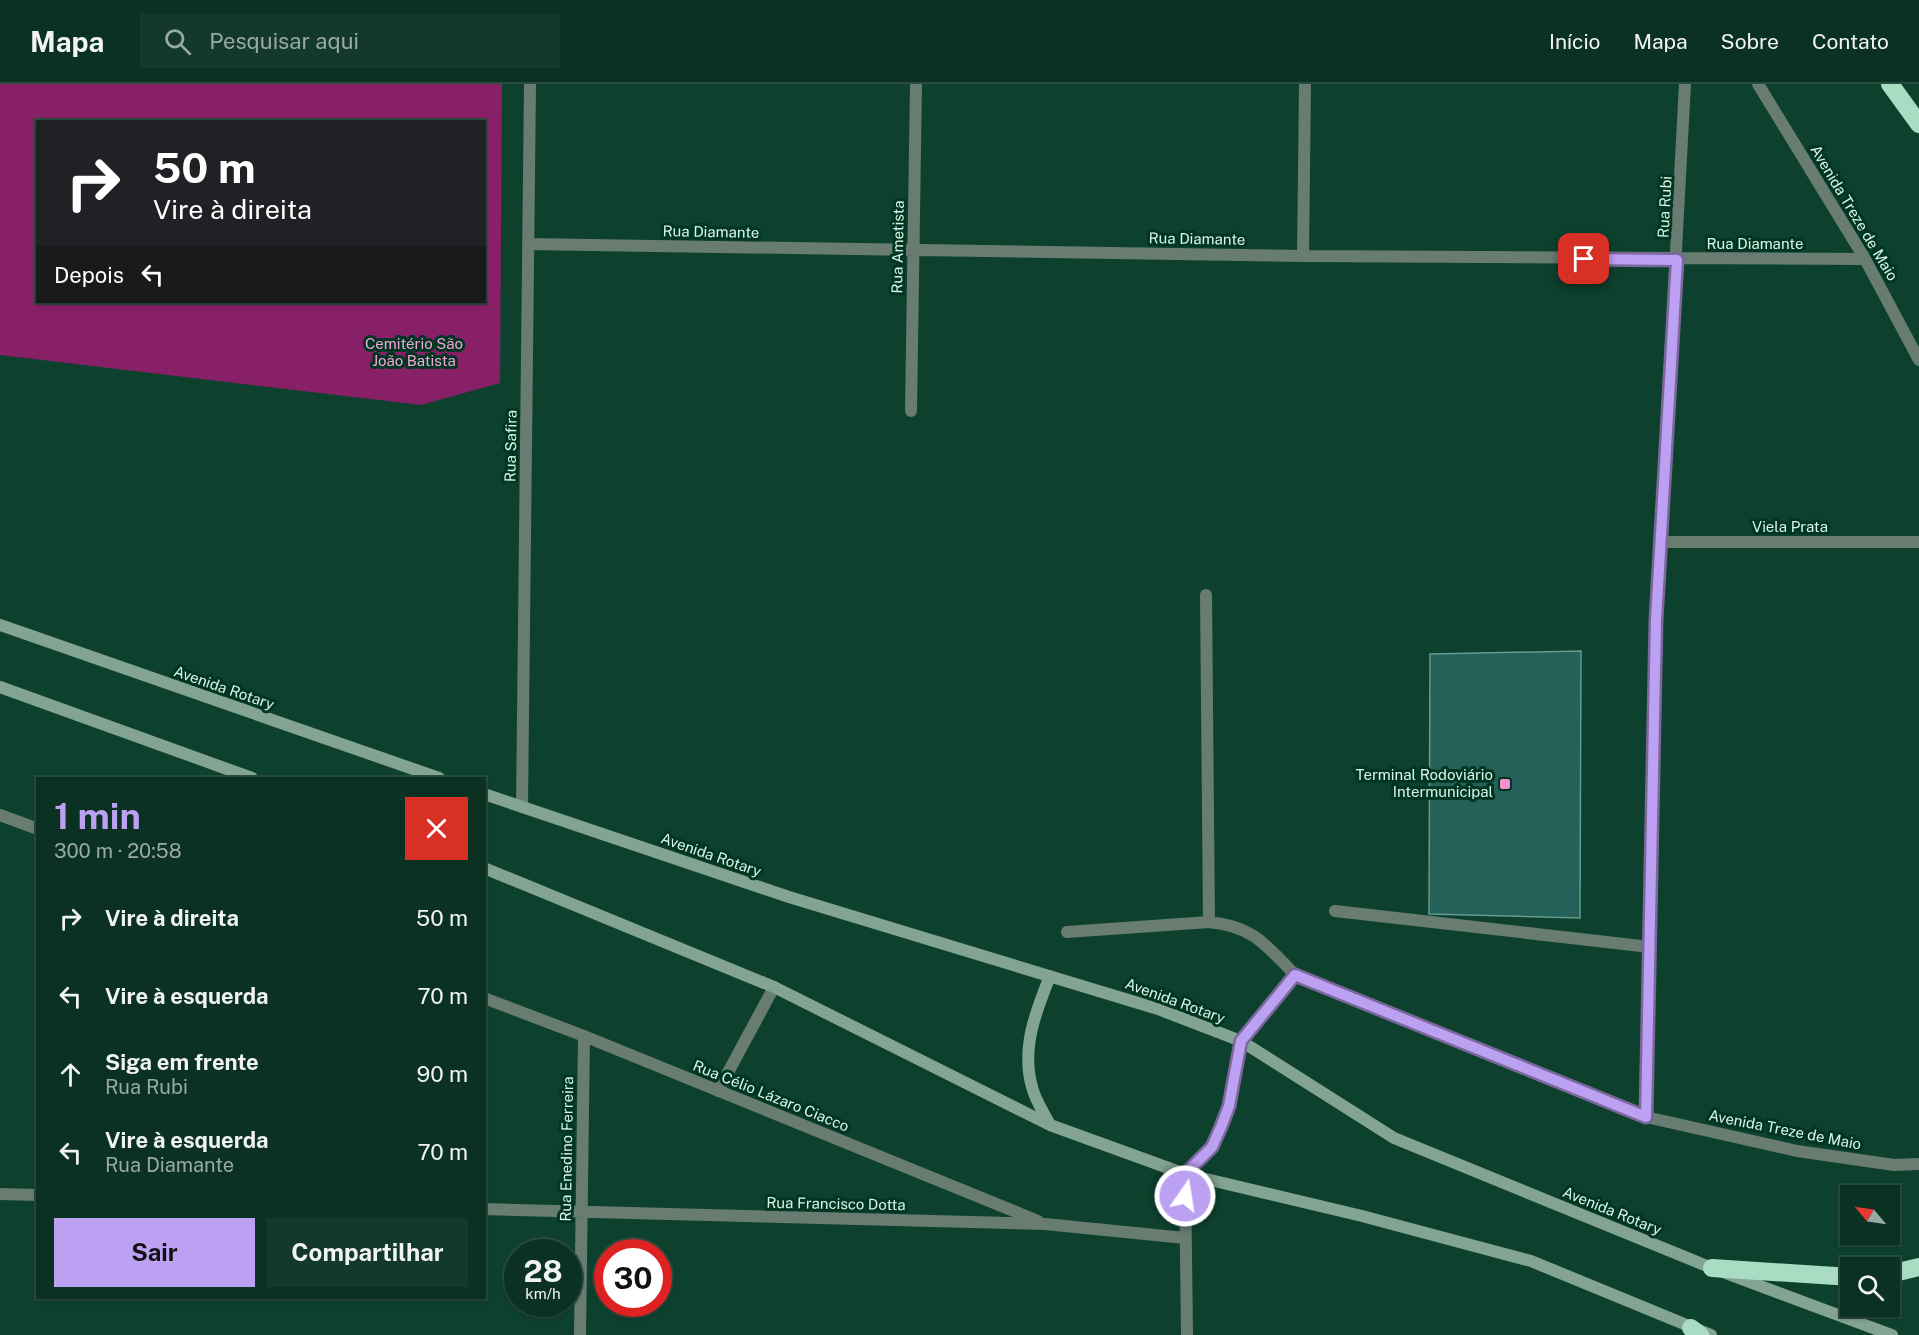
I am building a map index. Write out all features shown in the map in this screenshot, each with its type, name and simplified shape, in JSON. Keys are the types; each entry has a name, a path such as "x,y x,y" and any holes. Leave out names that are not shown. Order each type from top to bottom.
{"highway":[{"path":"1890,84 1919,124"},
{"path":"1903,84 1919,111"},
{"path":"1712,1268 1840,1276"},
{"path":"1900,1272 1919,1268"}],"main road":[{"name":"Avenida Rotary","path":"0,625 436,777"},
{"path":"0,687 249,777"},
{"name":"Avenida Rotary","path":"486,795 789,897 1158,1008 1241,1041 1394,1138 1712,1268 1892,1335"},
{"path":"486,869 774,987 1050,1125 1185,1174 1362,1216 1531,1262 1696,1331 1711,1335"},
{"path":"1050,976 1037,1010 1027,1050 1032,1087 1050,1125"},
{"path":"1185,1174 1212,1147 1225,1117 1234,1086 1241,1041"}],"street":[{"name":"Rua Safira","path":"522,807 530,84"},
{"name":"Rua Ametista","path":"911,411 916,84"},
{"path":"1303,256 1305,84"},
{"name":"Rua Rubi","path":"1646,1117 1656,620 1685,84"},
{"name":"Avenida Treze de Maio","path":"1758,84 1865,259 1919,360"},
{"name":"Rua Diamante","path":"528,244 1303,256 1677,260 1865,259"},
{"name":"Viela Prata","path":"1662,542 1919,542"},
{"path":"1206,596 1209,922"},
{"path":"0,815 36,828"},
{"path":"1335,911 1650,947"},
{"path":"1067,932 1209,922 1228,924 1248,931 1295,975 1241,1041"},
{"name":"Avenida Treze de Maio","path":"1295,975 1646,1117 1797,1151 1894,1165 1919,1164"},
{"path":"718,1091 774,987"},
{"name":"Rua Célio Lázaro Ciacco","path":"486,999 584,1036 1045,1224"},
{"name":"Rua Enedino Ferreira","path":"580,1335 584,1036"},
{"path":"1185,1174 1187,1335"},
{"path":"0,1194 36,1195"},
{"name":"Rua Francisco Dotta","path":"486,1209 1045,1224 1185,1238"}],"green space":[{"name":"Cemitério São João Batista","path":"0,84 502,84 500,383 421,405 0,355"}],"building":[{"name":"Terminal Rodoviário Intermunicipal","path":"1581,651 1580,918 1429,914 1430,654"}],"place":[{"name":"Terminal Rodoviário Intermunicipal","path":"1505,784"}],"route":[{"path":"1185,1196 1185,1174 1212,1147 1229,1106 1241,1041 1295,975 1646,1117 1656,620 1677,260 1584,259"}]}
